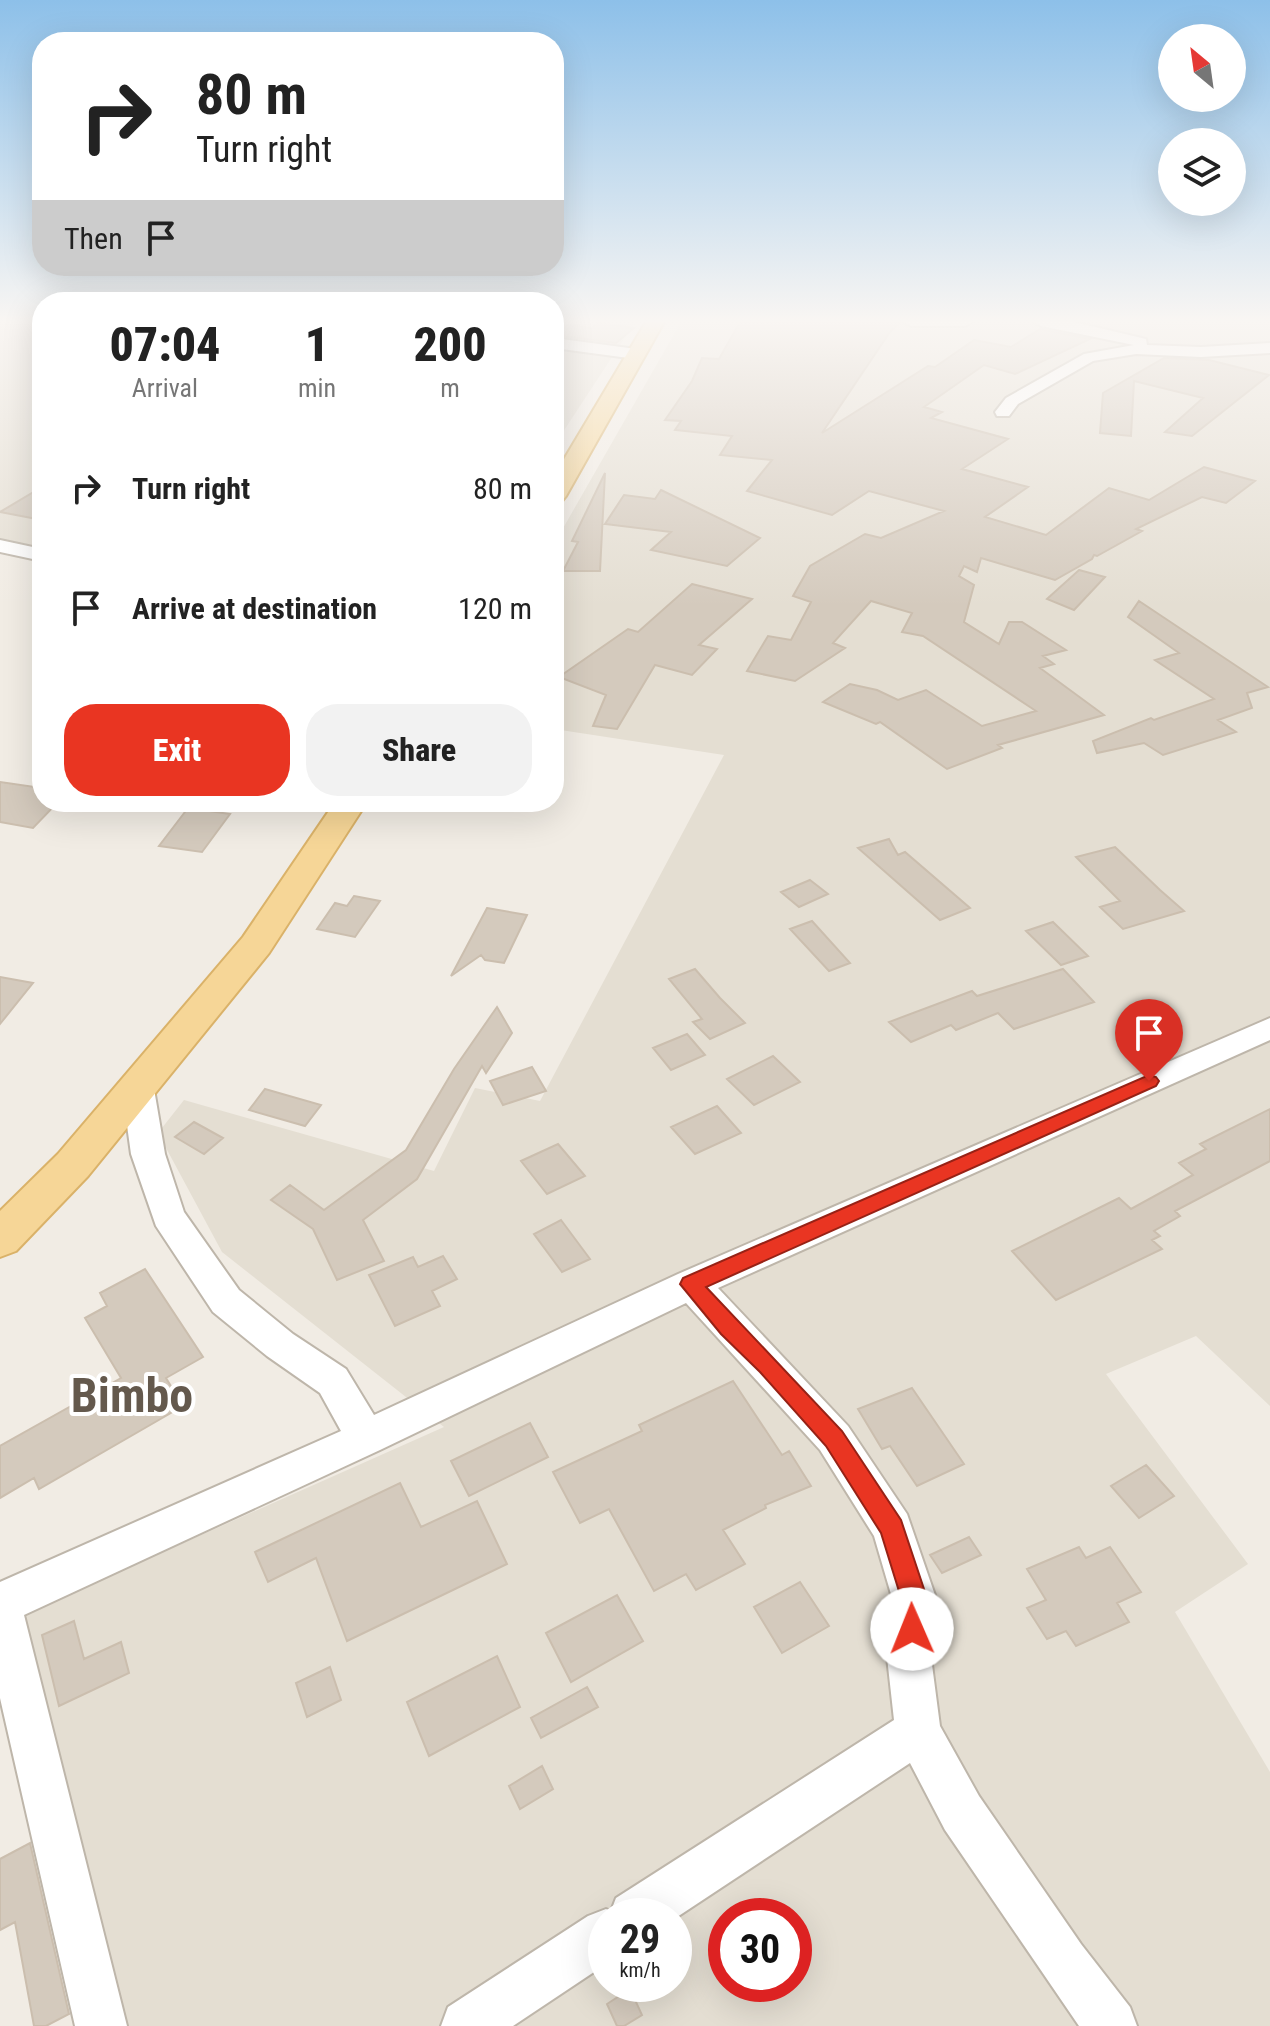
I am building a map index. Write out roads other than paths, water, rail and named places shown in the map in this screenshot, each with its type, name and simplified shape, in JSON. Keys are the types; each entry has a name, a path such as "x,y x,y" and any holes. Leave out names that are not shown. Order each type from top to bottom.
{"main road":[{"path":"564,480 602,417"},
{"path":"0,1239 73,1165 256,945 344,812"}],"street":[{"path":"0,546 32,553"},
{"path":"101,2026 0,1604 366,1438 691,1284 1270,1028"},
{"path":"138,1089 148,1154 168,1216 226,1301 280,1345 333,1381 366,1438"},
{"path":"691,1284 834,1438 892,1528 915,1601 909,1657 918,1731 962,1813 1063,1962 1111,2026"},
{"path":"662,1898 918,1731"},
{"path":"467,2026 588,1946"}],"district":[{"name":"Bimbo","path":"132,1395"}]}
